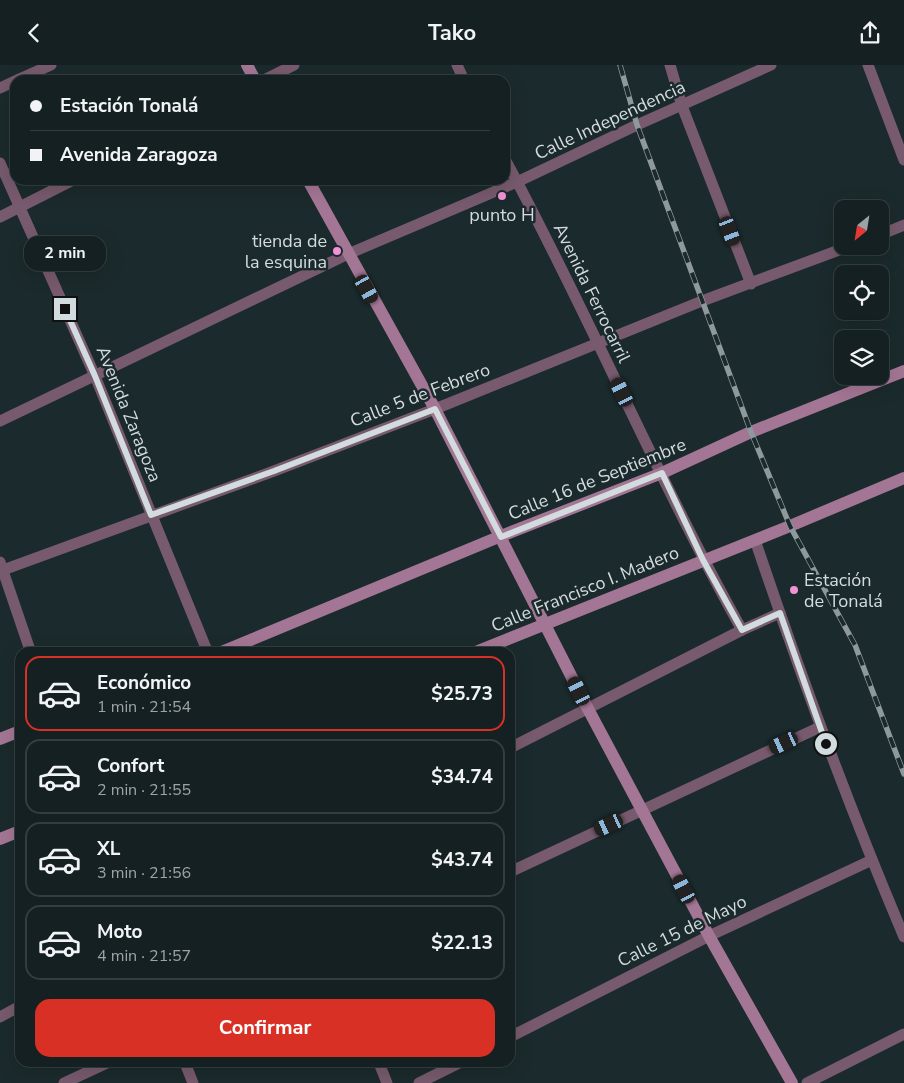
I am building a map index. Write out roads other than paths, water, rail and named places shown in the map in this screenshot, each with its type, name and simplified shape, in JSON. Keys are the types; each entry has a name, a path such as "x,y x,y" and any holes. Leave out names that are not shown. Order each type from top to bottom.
{"main road":[{"path":"311,185 435,409 642,810 709,936 792,1083"},
{"name":"Calle 16 de Septiembre","path":"234,647 662,473 751,432 904,371"},
{"name":"Calle Francisco I. Madero","path":"488,647 756,540 904,478"},
{"path":"0,739 15,733"},
{"path":"0,839 15,833"}],"street":[{"path":"29,75 51,65"},
{"path":"274,75 294,65"},
{"path":"670,65 682,105 751,284"},
{"name":"Calle Independencia","path":"0,421 348,254 517,182 637,125 771,65"},
{"path":"868,65 904,160"},
{"name":"Avenida Zaragoza","path":"0,163 95,376 206,647"},
{"name":"Avenida Ferrocarril","path":"510,169 598,343 703,560 742,630"},
{"path":"0,217 64,185"},
{"path":"889,231 904,225"},
{"name":"Calle 5 de Febrero","path":"1,568 274,471 435,409 702,301 834,252"},
{"path":"756,540 820,727 904,937"},
{"path":"1,568 29,647"},
{"path":"515,745 742,630 780,613"},
{"path":"515,870 820,727"},
{"name":"Calle 15 de Mayo","path":"515,1034 709,936 872,861"},
{"path":"0,1017 15,1009"},
{"path":"807,1083 904,1034"},
{"path":"64,1083 98,1067"},
{"path":"187,1067 193,1083"},
{"path":"380,1067 387,1083"},
{"path":"419,1083 451,1067"}],"railway":[{"path":"620,65 637,125 751,432 790,526 855,645 904,774"}],"place":[{"name":"punto H","path":"502,196"},
{"name":"tienda de la esquina","path":"337,251"},
{"name":"Estación de Tonalá","path":"794,590"}]}
